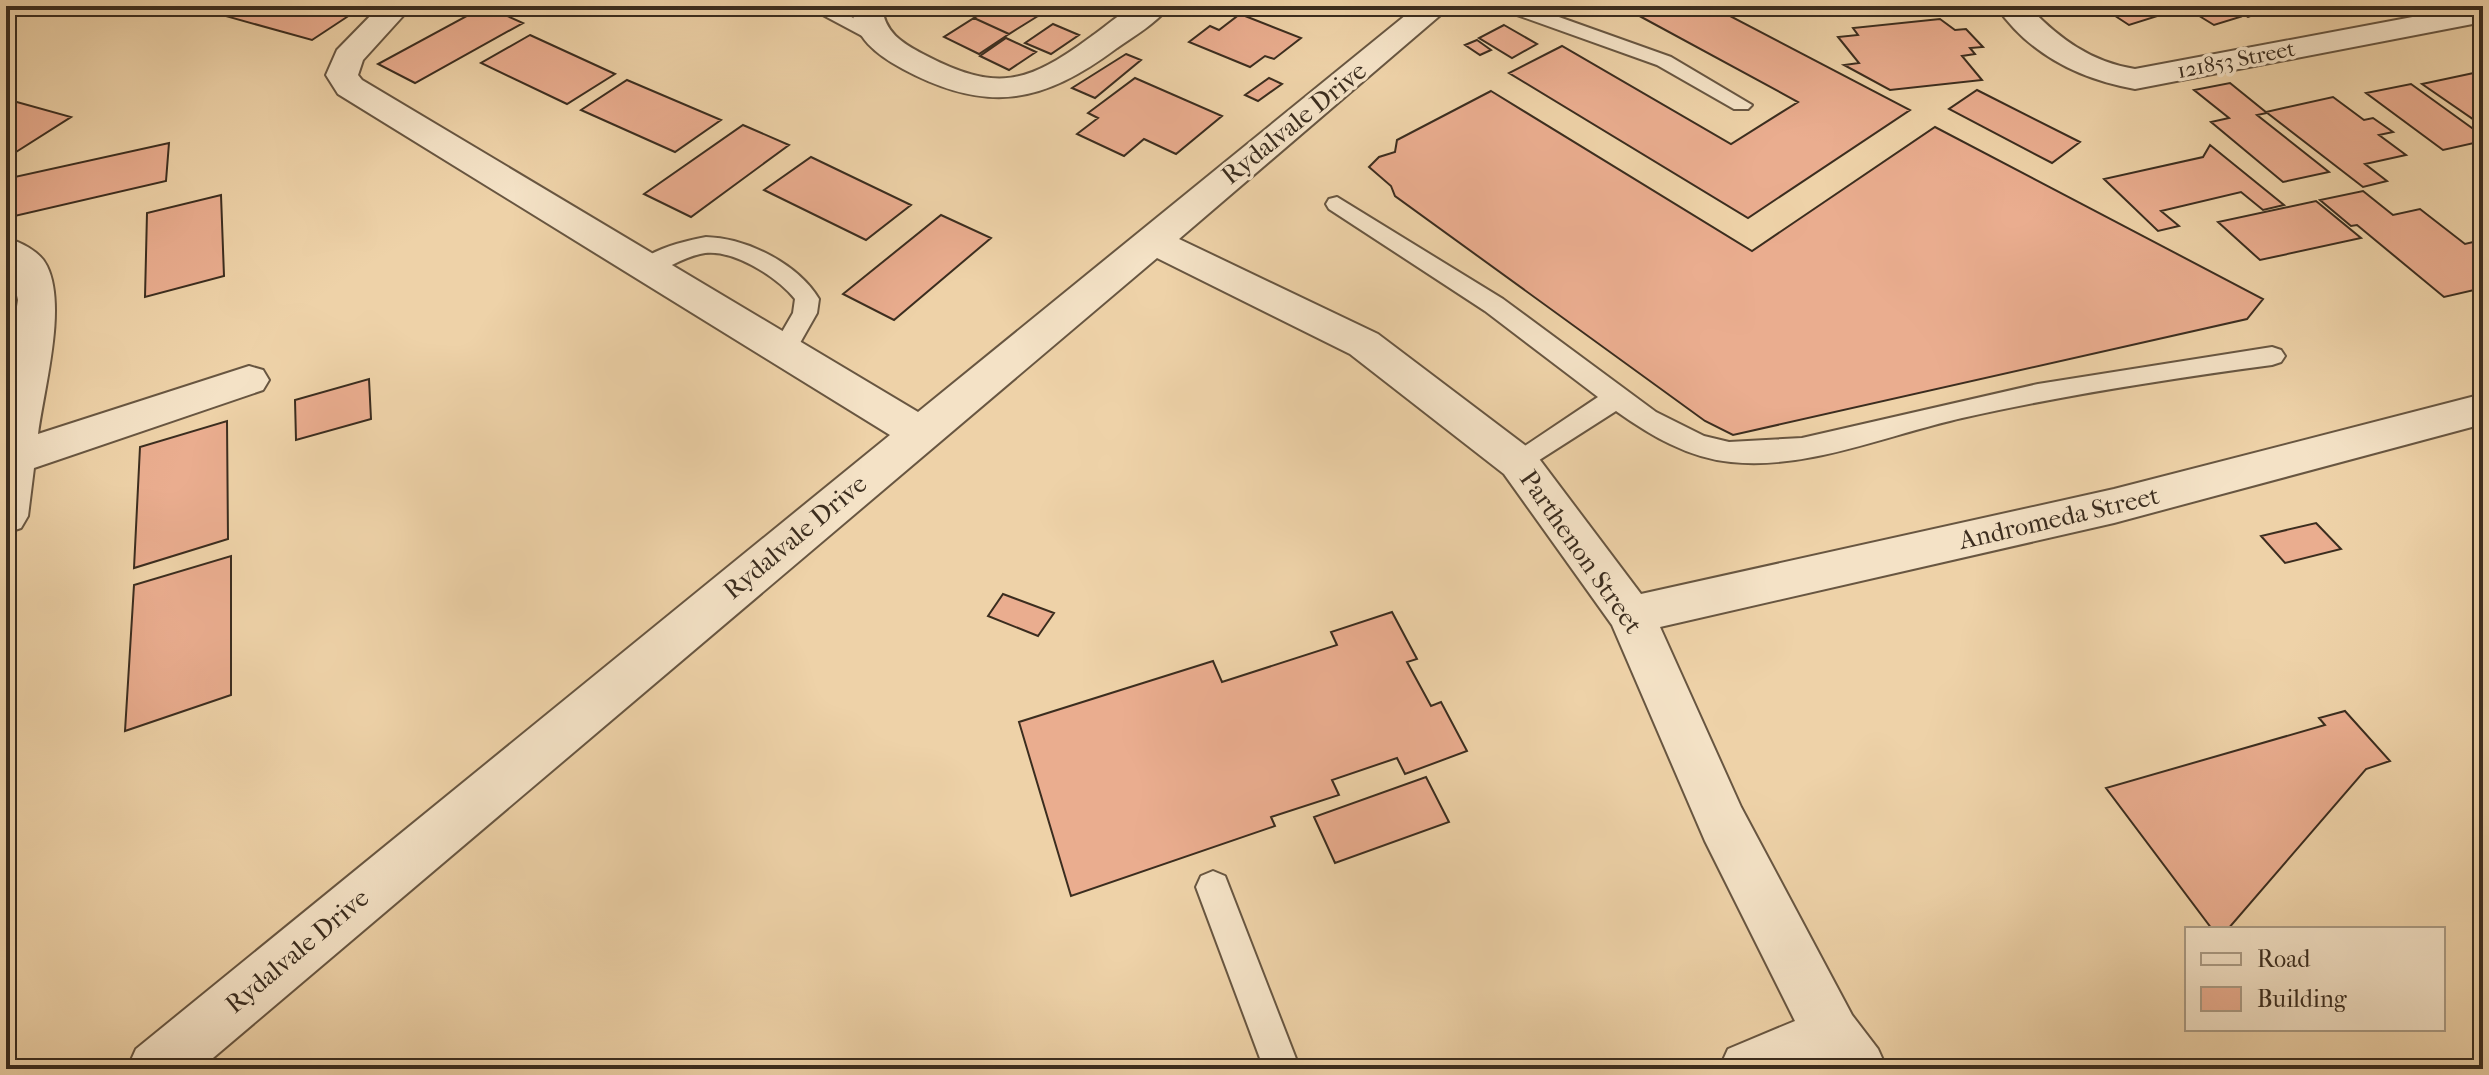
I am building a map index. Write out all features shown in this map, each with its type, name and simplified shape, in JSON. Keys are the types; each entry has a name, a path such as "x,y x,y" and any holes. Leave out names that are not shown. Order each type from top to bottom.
{"street":[{"path":"397,6 348,57 342,75 350,87 920,433"},
{"path":"870,20 929,73 967,88 1000,92 1027,88 1061,70 1154,6"},
{"name":"Rydalvale Drive","path":"156,1069 1436,6"},
{"name":"121853 Street","path":"2011,6 2066,59 2110,76 2135,79 2483,13"},
{"name":"Parthenon Street","path":"1152,241 1364,344 1519,463 1631,615 1723,824 1845,1052"},
{"path":"6,250 29,267 37,300 9,460 6,516"},
{"path":"9,460 249,380"},
{"name":"Andromeda Street","path":"1631,615 2114,506 2483,409"},
{"path":"1748,1069 1845,1052"}],"lane":[{"path":"816,6 870,20"},
{"path":"1510,6 1664,61 1741,105"},
{"path":"1337,204 1494,305 1616,398 1674,437 1707,449 1747,453 1806,446 2077,383 2272,356"},
{"path":"647,267 710,243 729,245 781,273 800,287 807,299 805,313 783,351"},
{"path":"1519,463 1616,398"},
{"path":"1213,887 1282,1069"}],"building":[{"path":"236,6 337,6 356,11 312,40 222,15"},
{"path":"485,6 523,23 415,83 378,64"},
{"path":"995,6 1016,6 1038,16 1009,34 974,18"},
{"path":"1016,6 1053,6 1038,16"},
{"path":"1621,6 1711,6 1910,110 1748,218 1509,73 1562,46 1731,144 1798,102"},
{"path":"2100,6 2176,6 2180,9 2129,25"},
{"path":"2183,6 2264,6 2271,9 2248,17 2236,10 2232,12 2240,17 2214,25"},
{"path":"1240,14 1301,38 1274,59 1265,56 1250,67 1189,42 1210,26 1219,30"},
{"path":"974,18 1009,34 979,54 944,37"},
{"path":"1940,19 1955,30 1966,29 1983,47 1970,48 1975,54 1962,56 1982,80 1890,90 1844,65 1859,63 1838,37 1858,35 1853,28"},
{"path":"1053,24 1079,35 1051,54 1025,43"},
{"path":"1504,25 1537,44 1512,58 1479,38"},
{"path":"530,35 615,74 567,104 481,63"},
{"path":"1006,38 1036,52 1009,70 980,56"},
{"path":"1477,40 1491,50 1480,55 1465,45"},
{"path":"1126,54 1141,60 1095,98 1072,88"},
{"path":"2483,71 2483,126 2422,84"},
{"path":"1135,78 1222,116 1176,154 1144,139 1124,156 1077,134 1098,118 1088,113"},
{"path":"1269,78 1282,84 1258,101 1245,95"},
{"path":"627,80 721,120 675,152 581,110"},
{"path":"2230,83 2267,113 2257,115 2329,172 2283,182 2211,122 2229,118 2194,90"},
{"path":"2411,84 2483,136 2483,141 2443,150 2366,93"},
{"path":"1977,90 2080,142 2052,163 1949,109"},
{"path":"1491,91 1752,251 1935,127 2263,299 2247,319 1733,435 1705,421 1395,196 1391,186 1369,167 1379,157 1395,152 1397,140"},
{"path":"2333,97 2364,120 2373,118 2393,132 2379,135 2406,155 2365,164 2387,181 2363,187 2266,112"},
{"path":"6,99 71,117 16,152 6,150"},
{"path":"743,125 789,145 691,217 644,194"},
{"path":"169,143 166,181 6,218 10,178"},
{"path":"2210,145 2284,205 2263,210 2241,192 2161,211 2179,226 2158,231 2104,179 2203,157"},
{"path":"811,157 911,205 866,240 764,190"},
{"path":"2363,191 2393,215 2420,209 2465,244 2473,242 2483,249 2483,288 2444,297 2357,225 2351,226 2320,200"},
{"path":"221,195 224,276 145,297 147,213"},
{"path":"2316,201 2361,238 2260,260 2218,222"},
{"path":"941,215 991,238 894,320 843,294"},
{"path":"369,379 371,419 296,440 295,400"},
{"path":"227,421 228,539 134,568 140,447"},
{"path":"2316,523 2341,549 2285,563 2261,536"},
{"path":"231,556 231,695 125,731 134,585"},
{"path":"1003,594 1054,613 1038,636 988,616"},
{"path":"1392,612 1417,659 1407,662 1431,706 1441,702 1467,751 1405,774 1397,758 1332,780 1339,795 1271,817 1275,826 1071,896 1019,722 1213,661 1222,682 1337,645 1331,632"},
{"path":"2345,711 2390,761 2366,769 2230,927 2210,927 2106,788 2325,725 2319,718"},
{"path":"1426,777 1449,822 1335,863 1314,817"}]}
